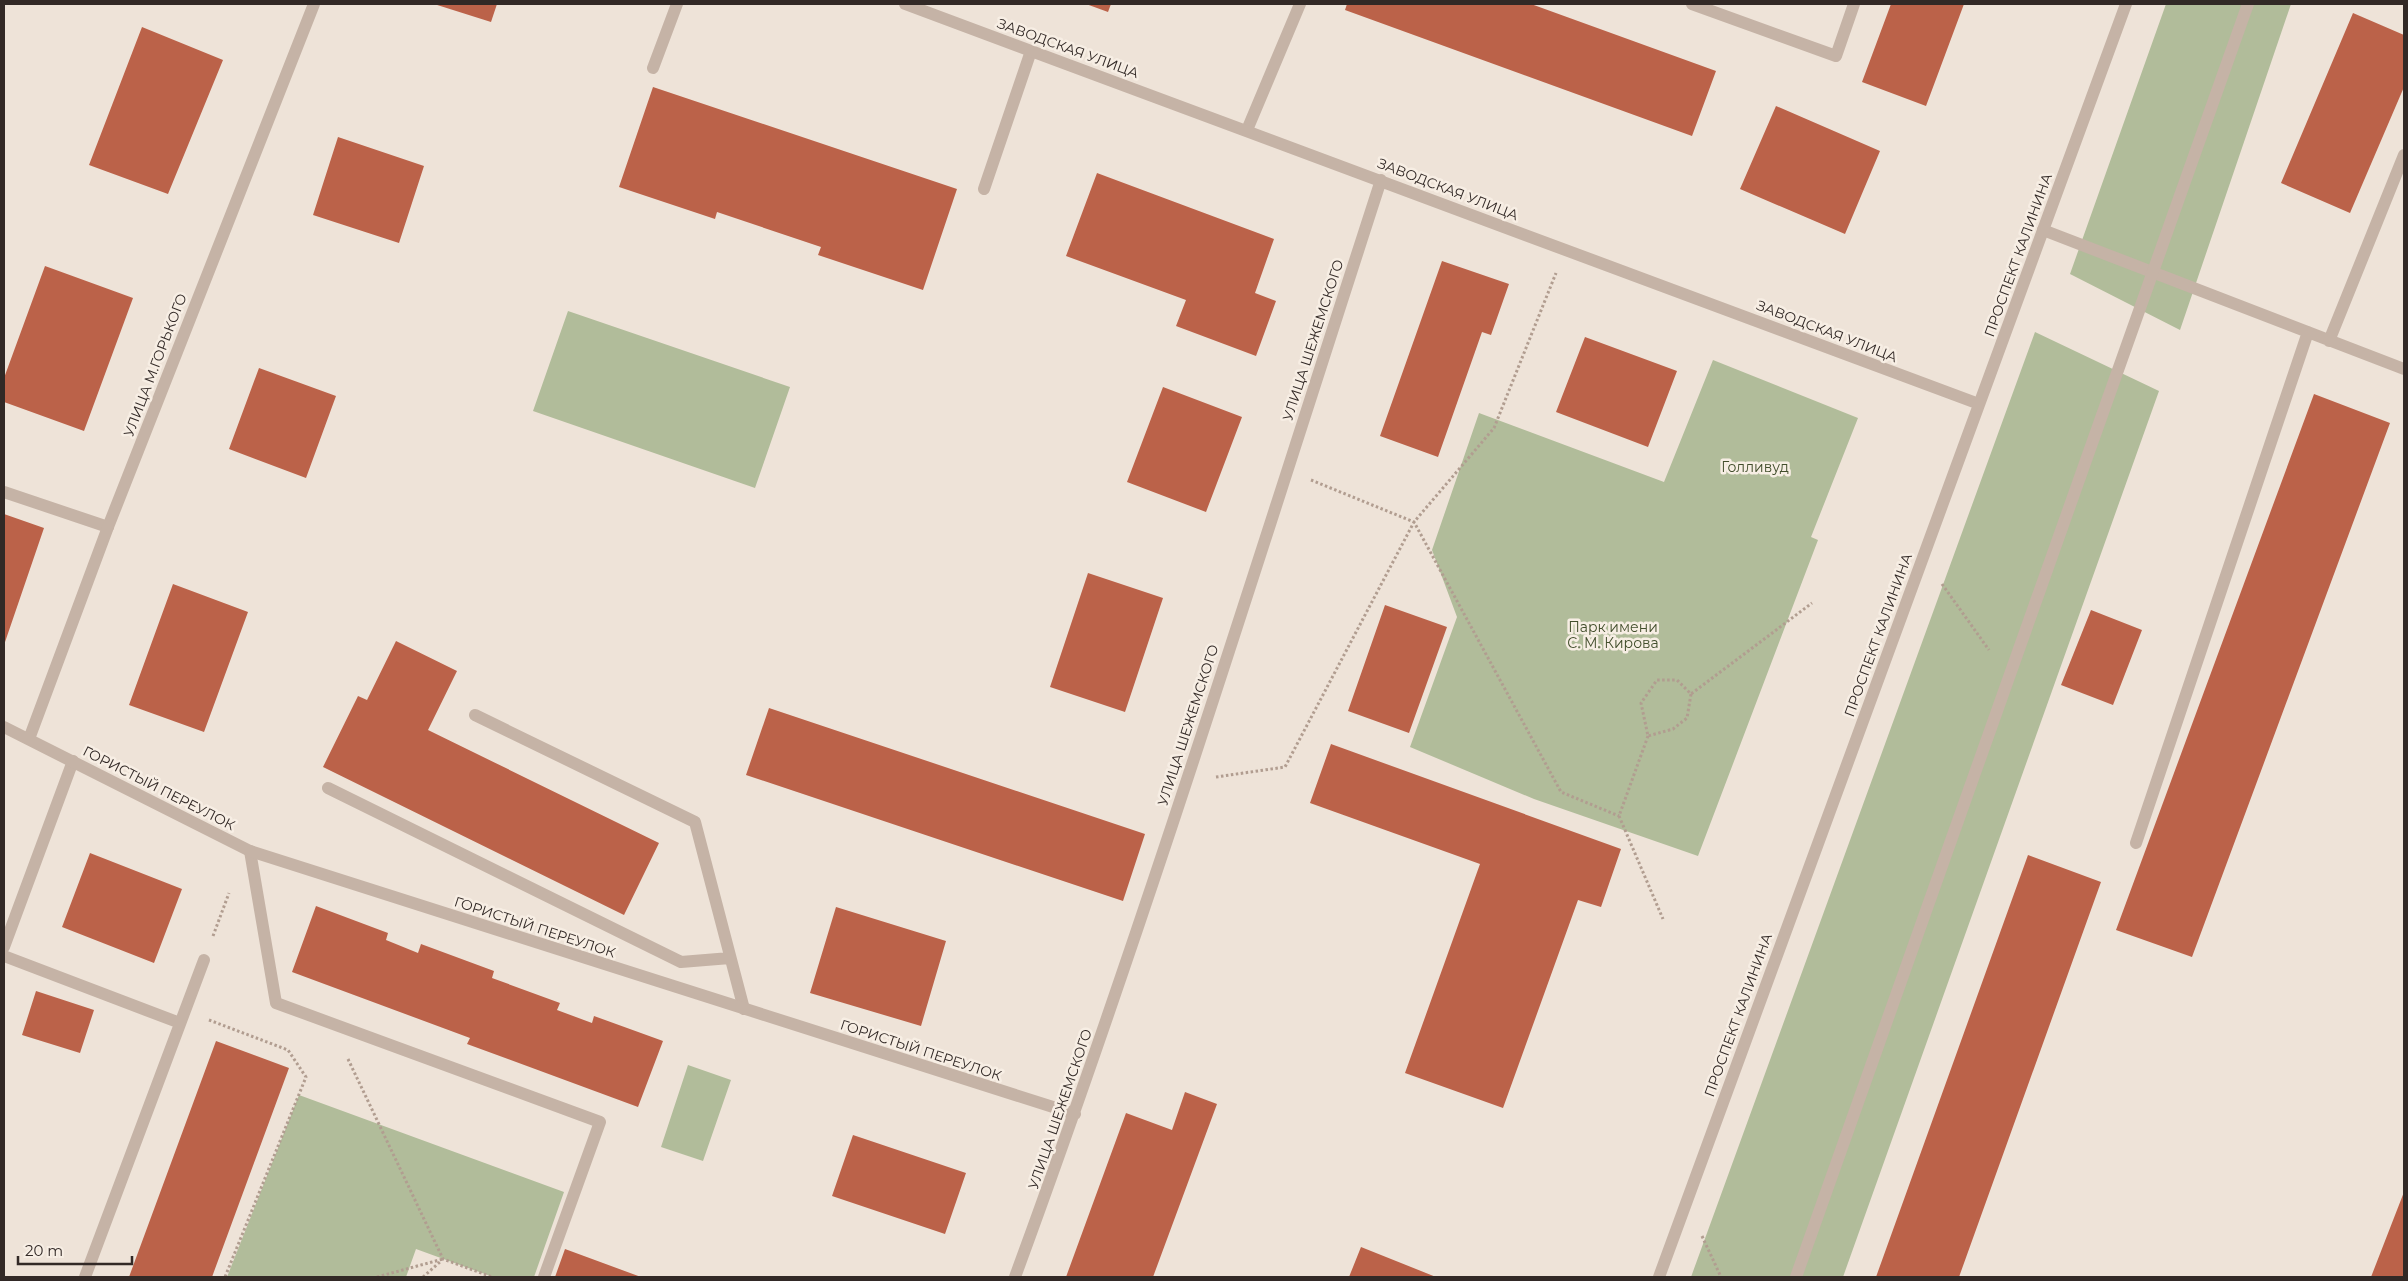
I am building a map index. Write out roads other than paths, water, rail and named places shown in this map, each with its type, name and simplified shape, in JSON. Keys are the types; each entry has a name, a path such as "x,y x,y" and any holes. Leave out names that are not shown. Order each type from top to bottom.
{"street":[{"name":"УЛИЦА М.ГОРЬКОГО","path":"30,739 108,528 314,4"},
{"path":"653,68 677,4"},
{"name":"ЗАВОДСКАЯ УЛИЦА","path":"905,4 1979,404"},
{"path":"1247,130 1300,4"},
{"path":"1692,4 1836,56 1854,4"},
{"name":"ПРОСПЕКТ КАЛИНИНА","path":"1658,1277 2126,4"},
{"path":"1796,1277 2248,4"},
{"path":"984,188 1032,51"},
{"path":"2329,340 2404,155"},
{"name":"УЛИЦА ШЕЖЕМСКОГО","path":"1015,1277 1075,1114 1186,782 1381,180"},
{"path":"2043,230 2404,370"},
{"path":"2136,843 2308,332"},
{"path":"4,492 108,528"},
{"path":"475,715 695,822 744,1009"},
{"name":"ГОРИСТЫЙ ПЕРЕУЛОК","path":"4,728 30,739 248,851 1075,1114"},
{"path":"4,947 73,761"},
{"path":"328,788 681,962 730,958"},
{"path":"248,851 276,1003 600,1122 544,1277"},
{"path":"4,956 180,1023"},
{"path":"85,1277 204,960"}],"park label":[{"name":"Голливуд","path":"1755,467"},
{"name":"Парк имени С. М. Кирова","path":"1613,636"}]}
